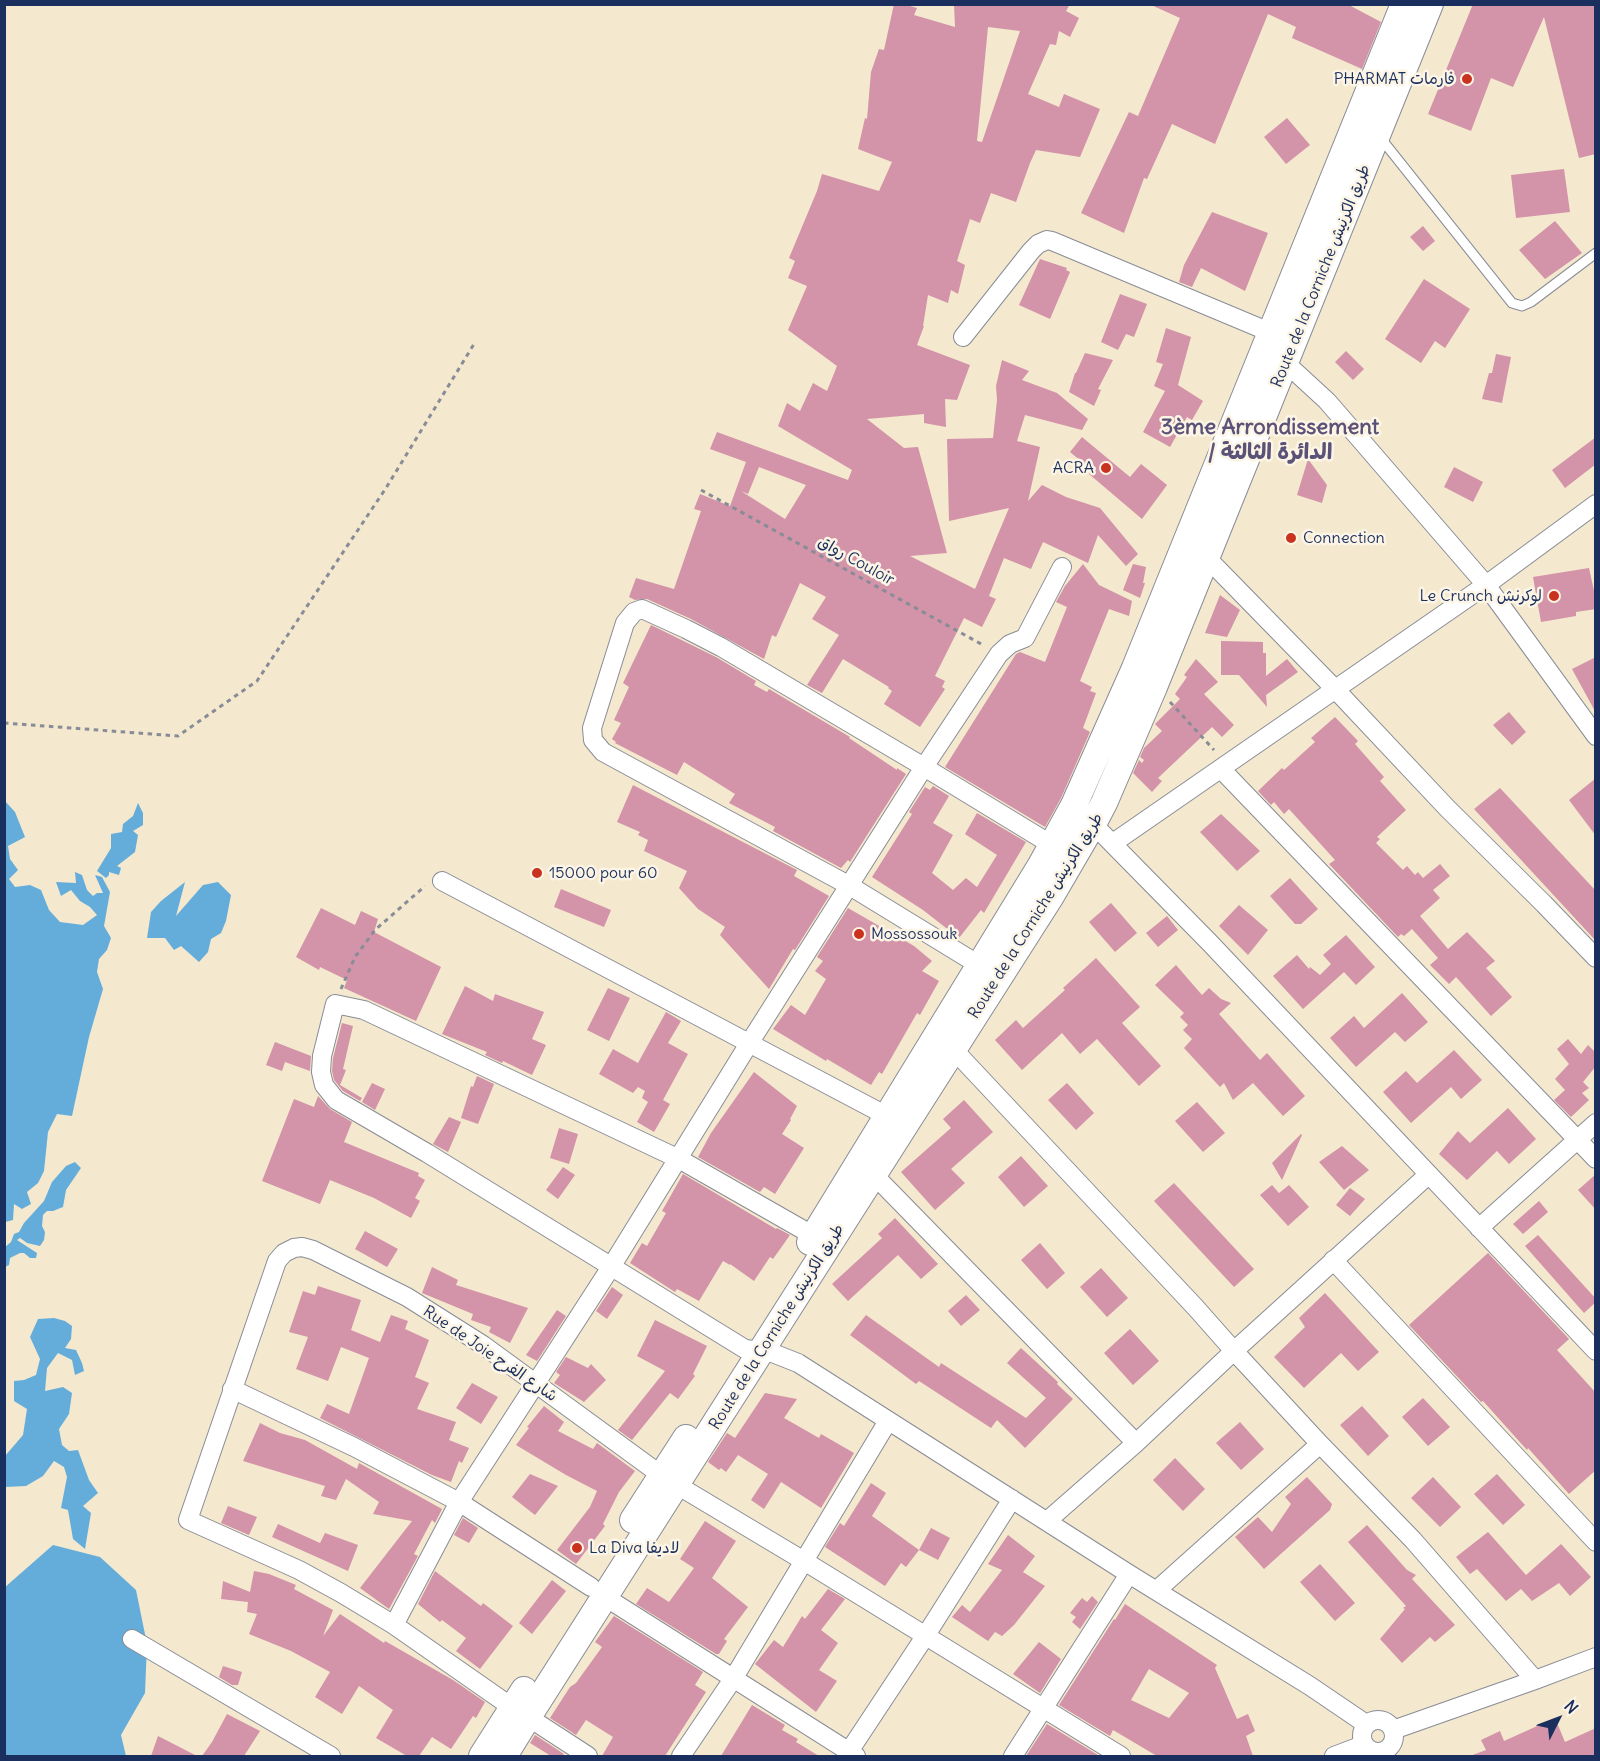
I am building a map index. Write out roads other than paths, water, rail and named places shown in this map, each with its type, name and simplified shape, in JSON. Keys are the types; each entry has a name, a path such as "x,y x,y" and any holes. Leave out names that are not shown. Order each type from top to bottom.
{"street":[{"name":"Route de la Corniche طريق الكرنيش","path":"482,1756 520,1713 753,1350 873,1174 1051,896 1094,824 1154,687 1286,363 1369,124 1404,4"},
{"name":"Route de la Corniche طريق الكرنيش","path":"753,1350 814,1236 1052,846 1091,769 1131,678 1269,339 1369,124 1430,4"},
{"path":"963,337 1031,251 1038,244 1047,240 1269,339 1286,363 1327,401 1486,585 1596,736"},
{"path":"1113,843 1486,585 1596,504"},
{"path":"1207,558 1335,688 1447,808 1596,958"},
{"path":"394,1626 459,1502 611,1267 924,767 999,654 1011,644 1024,638 1062,567"},
{"path":"979,965 850,886 603,752 593,740 592,728 625,623 634,612 642,609 721,647 1052,846"},
{"path":"1221,769 1596,1159"},
{"path":"1094,824 1596,1352"},
{"path":"442,881 887,1116"},
{"path":"814,1236 679,1159 364,1010 335,1004 322,1056 321,1072 324,1085 336,1100 427,1153 611,1267 753,1350 770,1352 798,1364 1310,1686 1366,1724"},
{"path":"953,1049 1320,1444 1413,1540 1535,1680"},
{"path":"1479,1228 1596,1123"},
{"path":"873,1174 1136,1443"},
{"path":"1047,1521 1136,1443 1428,1175"},
{"name":"Rue de Joie شارع الفرح","path":"232,1389 277,1261 284,1253 294,1248 302,1247 313,1250 407,1297 483,1345 669,1480 804,1560 1122,1756"},
{"path":"1333,1260 1596,1542"},
{"path":"588,1756 341,1593 298,1570 188,1520 232,1389 354,1447 459,1502 850,1755 1012,1499"},
{"path":"681,1756 733,1679 888,1421"},
{"path":"1157,1590 1320,1444"},
{"path":"1013,1756 1129,1574"},
{"path":"132,1639 331,1756"},
{"path":"1393,1730 1596,1657"},
{"name":"Route de la Corniche طريق الكرنيش","path":"504,1756 520,1713"},
{"path":"1334,1756 1388,1750 1394,1735 1393,1730 1390,1725 1381,1720 1370,1721 1361,1734 1374,1751"}],"lane":[{"path":"1369,124 1512,303 1522,306 1531,302 1596,253"}],"water":[{"path":"5,801 15,812 25,837 8,846 10,859 18,870 9,879 15,887 30,885 41,890 49,910 60,922 83,925 97,915 71,890 61,896 56,882 76,883 75,872 82,875 87,890 93,896 103,893 95,875 102,877 110,892 104,926 111,938 107,950 99,959 97,972 103,989 89,1037 72,1116 57,1114 48,1132 44,1171 38,1183 27,1192 31,1204 22,1209 14,1204 13,1220 5,1222"},
{"path":"138,803 143,813 143,825 133,831 138,835 135,852 117,866 121,868 119,875 109,872 106,878 97,871 111,848 111,834 122,832 123,824 133,816"},
{"path":"185,882 176,916 203,885 218,882 231,895 221,933 211,939 208,952 199,962 181,946 174,950 165,938 147,938 151,912"},
{"path":"75,1162 81,1168 66,1190 63,1207 47,1211 43,1215 42,1226 45,1232 40,1246 27,1243 20,1238 17,1240 37,1253 36,1258 20,1253 10,1258 9,1265 5,1267 5,1247 44,1201 52,1182 66,1166"},
{"path":"54,1318 72,1326 71,1339 65,1348 76,1350 84,1371 75,1375 72,1360 58,1353 47,1368 45,1391 63,1387 72,1393 69,1414 59,1429 62,1445 69,1451 78,1450 89,1480 98,1493 83,1506 91,1513 85,1549 73,1539 68,1510 61,1508 67,1477 64,1467 54,1461 43,1476 26,1486 5,1487 5,1456 23,1435 27,1409 14,1401 14,1381 36,1375 40,1359 30,1337 38,1319"},
{"path":"53,1545 100,1557 136,1590 147,1644 145,1693 121,1735 126,1756 5,1756 4,1588"}],"place":[{"name":"PHARMAT فارمات","path":"1467,79"},
{"name":"ACRA","path":"1106,468"},
{"name":"Connection","path":"1291,538"},
{"name":"Le Crunch لوكرنش","path":"1554,596"},
{"name":"15000 pour 60","path":"537,873"},
{"name":"Mossossouk","path":"859,934"},
{"name":"La Diva لاديفا","path":"577,1548"}],"district":[{"name":"3ème Arrondissement / الدائرة الثالثة","path":"1270,440"}]}
